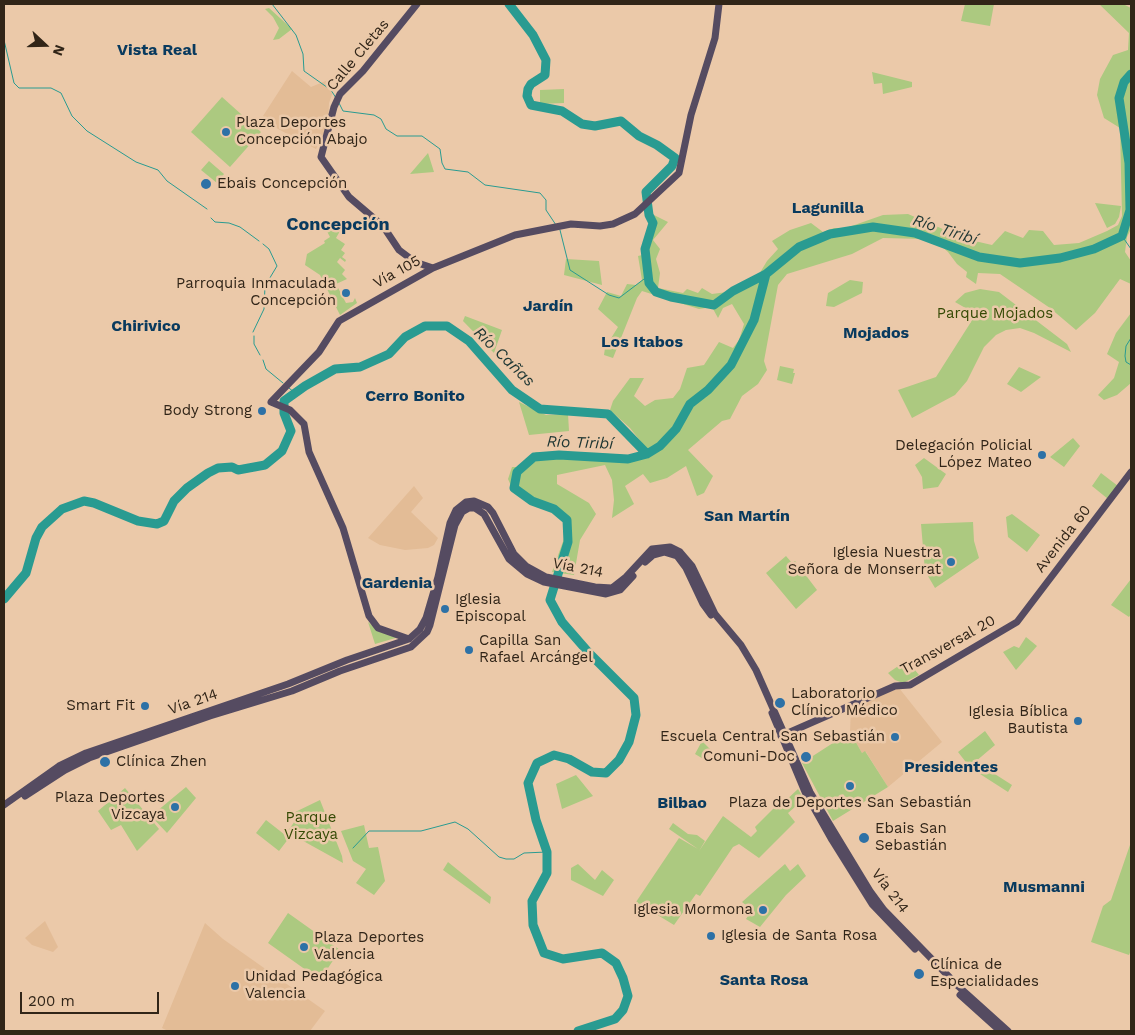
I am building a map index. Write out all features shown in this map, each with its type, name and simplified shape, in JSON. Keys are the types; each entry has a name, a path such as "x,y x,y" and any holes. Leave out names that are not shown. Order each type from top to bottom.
{"main road":[{"name":"Calle Cletas","path":"417,4 368,64 340,94 334,107 321,157 349,197 383,226 399,250 415,262 432,268"},
{"name":"Vía 105","path":"416,643 378,628 369,616 343,528 309,452 304,424 290,410 271,402 319,352 339,321 432,268 515,235 557,226 613,224 635,214 642,208 679,172 691,115 715,38 719,4"},
{"name":"Avenida 60","path":"1017,622 1131,472"},
{"name":"Vía 214","path":"4,805 59,766 86,753 288,684 347,660 408,639 420,630 426,618 438,577 450,523 456,510 466,502 474,501 494,513 514,554 526,566 545,579"},
{"name":"Vía 214","path":"4,810 64,770 89,758 292,691 340,671 396,653 416,643 430,625 455,525 462,512 469,508 475,508 484,514 509,559 527,574 606,594 616,592 624,587 653,555 664,552 677,556 686,568 703,604 752,672 810,792 884,910 958,986 1008,1031"},
{"name":"Transversal 20","path":"783,735 895,686 910,685 1017,622"},
{"name":"Vía 214","path":"783,735 804,792 872,904 953,988 1000,1031"}],"shaded area":[{"path":"292,71 311,87 328,80 333,92 329,103 328,124 316,149 278,129 263,116"},
{"path":"414,486 423,498 411,512 438,538 434,545 428,548 405,550 380,545 368,538"},
{"name":"Escuela Central San Sebastián","path":"899,688 942,742 888,787 866,752 862,753 850,732 851,707"},
{"path":"45,921 58,947 53,952 32,945 25,938"},
{"name":"Unidad Pedagógica Valencia","path":"205,923 223,939 325,1011 310,1031 168,1031 162,1028"}],"green space":[{"path":"965,4 994,4 990,26 961,21"},
{"path":"1099,4 1123,4 1131,8 1131,229 1127,237 1125,252 1131,261 1131,284 1120,279 1095,313 1076,330 1050,308 1000,274 978,273 976,284 966,277 967,272 940,245 924,239 883,238 852,254 787,274 778,285 764,361 767,370 758,384 742,396 730,419 722,421 688,450 713,476 704,493 697,496 686,466 667,478 650,483 643,474 625,486 634,504 612,518 614,500 612,480 605,465 557,475 557,484 589,503 596,514 580,540 574,575 552,572 570,522 552,510 525,498 512,488 508,479 512,467 518,467 536,452 603,453 643,459 642,443 630,428 610,410 613,401 630,378 644,378 634,396 645,406 655,400 673,398 680,389 687,368 704,365 719,342 733,348 739,340 744,324 732,304 723,308 718,318 712,307 699,309 642,291 637,298 613,358 604,355 605,348 618,327 598,309 607,292 621,296 627,284 636,285 642,280 638,256 647,254 644,242 656,226 654,215 668,222 653,240 660,249 656,259 660,273 658,288 683,293 687,289 698,293 702,288 712,294 727,292 758,276 767,261 778,249 772,241 790,230 811,223 823,232 834,228 846,228 883,215 908,214 966,239 992,245 1005,231 1023,238 1029,230 1043,231 1054,245 1079,243 1107,231 1118,225 1122,216 1120,128 1104,118 1097,95 1100,79 1113,55 1128,50 1129,33"},
{"path":"269,8 292,29 279,39 273,40 279,28 273,17 265,9"},
{"path":"872,72 912,82 912,87 883,94 882,83 874,84"},
{"path":"564,89 564,103 540,104 540,90"},
{"name":"Plaza Deportes Concepción Abajo","path":"222,97 261,132 230,167 191,132"},
{"path":"428,153 434,172 410,174"},
{"path":"209,161 224,174 217,183 201,170"},
{"path":"1095,203 1121,206 1119,217 1115,224 1107,228"},
{"path":"323,224 329,224 340,231 336,238 345,244 341,250 345,253 342,257 346,260 345,262 340,258 337,262 345,270 342,274 347,279 336,284 346,303 353,302 355,298 357,303 340,315 320,275 305,265 307,254 325,243 324,241 330,237"},
{"path":"566,259 599,261 602,285 564,275"},
{"path":"850,280 863,282 862,293 834,307 826,306 828,293"},
{"name":"Parque Mojados","path":"980,289 999,292 1067,344 1071,352 1020,328 1006,330 996,335 984,347 967,381 955,395 912,418 898,390 936,377 976,314 955,302 965,293"},
{"path":"1131,313 1131,383 1117,395 1104,400 1098,395 1114,378 1119,362 1107,354 1116,333"},
{"path":"465,316 502,330 494,353 463,321"},
{"path":"780,366 794,369 793,373 795,373 792,384 777,380"},
{"path":"1019,367 1041,377 1021,392 1007,384"},
{"path":"519,402 546,415 568,414 569,431 529,435"},
{"path":"1073,438 1080,446 1064,467 1050,457"},
{"path":"924,458 946,474 938,487 923,489 922,477 915,465"},
{"path":"1101,473 1118,486 1108,499 1092,486"},
{"path":"1012,514 1040,535 1027,552 1008,537 1006,517"},
{"path":"973,522 974,541 979,558 935,588 925,571 921,524"},
{"path":"786,556 792,563 795,561 817,590 796,609 766,573"},
{"path":"1131,579 1131,614 1129,617 1111,605"},
{"path":"368,622 376,629 399,637 375,644"},
{"path":"1026,637 1037,646 1016,670 1003,652 1014,646 1019,648"},
{"path":"907,660 919,675 903,683 895,680 888,673"},
{"path":"985,731 995,745 975,762 978,767 972,770 958,752"},
{"name":"Plaza de Deportes San Sebastián","path":"850,732 862,753 865,751 888,787 833,821 802,763"},
{"path":"702,741 711,750 705,760 695,754"},
{"path":"987,769 1012,785 1008,792 980,774"},
{"path":"576,775 593,796 562,809 556,784"},
{"name":"Plaza Deportes Vizcaya","path":"186,787 196,798 167,833 151,816"},
{"path":"125,788 159,829 137,851 121,825 111,830 98,811"},
{"path":"798,789 804,799 788,813 795,822 759,858 739,844 733,847 700,896 696,894 674,925 636,902 679,838 698,849 669,829 673,823 688,834 697,835 705,841 699,851 723,816 751,837 757,831 755,827 780,802 782,804"},
{"name":"Parque Vizcaya","path":"320,800 343,863 287,832 295,821 287,816"},
{"path":"266,820 289,838 279,851 256,833"},
{"path":"364,825 369,848 378,847 385,881 374,895 356,883 366,869 353,861 341,831"},
{"path":"1131,842 1131,950 1129,955 1091,942 1103,906 1111,900"},
{"path":"448,862 491,897 490,904 443,870"},
{"path":"578,864 595,880 602,870 614,880 603,896 571,880 571,868"},
{"path":"785,864 790,871 798,864 806,876 786,895 760,927 746,919 752,910 742,902"},
{"name":"Plaza Deportes Valencia","path":"288,913 340,950 320,980 268,943"}],"waterway":[{"path":"272,4 296,35 303,54 304,71 331,90 336,98"},
{"name":"Río Tiribí","path":"509,4 533,35 546,60 545,75 531,84 528,89 527,96 531,105 562,111 582,124 595,126 621,121 639,136 657,145 675,158 672,166 646,192 649,215 653,223 645,249 649,283 656,292 671,297 714,305 733,291 766,274 799,247 830,234 873,227 915,233 979,257 1020,263 1060,258 1094,249 1122,236 1130,210 1129,163 1119,98 1124,82 1131,74"},
{"path":"4,40 14,83 19,88 51,88 61,93 72,116 87,131 136,162 158,170 167,181 207,209"},
{"path":"339,103 343,111 374,115 381,119 386,129 397,136 422,136 440,149 445,169 468,172 485,185 540,193 546,200 546,210 556,225"},
{"path":"211,218 215,222 229,223 240,227 259,241"},
{"path":"560,230 570,270 609,295 619,298 648,276"},
{"path":"1122,236 1131,249"},
{"path":"253,332 264,309 265,286 277,266 269,249 263,244"},
{"name":"Río Tiribí","path":"578,1031 615,1019 623,1010 628,996 616,963 602,953 563,959 544,953 533,925 532,901 547,873 547,852 536,820 528,783 537,763 554,755 569,759 592,772 606,773 619,760 629,742 636,715 634,698 589,653 562,622 550,600 568,542 567,520 554,509 532,501 514,488 517,472 534,457 559,455 628,459 647,454 660,446 676,429 690,404 708,390 731,365 754,320 766,274"},
{"name":"Río Cañas","path":"4,599 26,573 36,538 42,527 62,509 84,501 94,503 138,521 157,524 164,521 174,501 187,488 208,473 218,468 232,467 238,470 265,465 282,451 291,431 284,413 284,401 305,386 335,369 360,367 389,354 405,337 425,326 447,326 469,341 512,390 540,409 608,414 647,454"},
{"path":"254,336 254,344 260,355"},
{"path":"1131,338 1126,346 1125,356 1126,362 1131,365"},
{"path":"263,360 266,369 283,383"},
{"name":"Río Cañas","path":"289,388 295,393"},
{"path":"353,848 369,831 421,831 455,822 468,829 499,857 514,859 524,853 547,852"}],"place":[{"name":"Plaza Deportes Concepción Abajo","path":"226,132"},
{"name":"Ebais Concepción","path":"206,184"},
{"name":"Parroquia Inmaculada Concepción","path":"346,293"},
{"name":"Body Strong","path":"262,411"},
{"name":"Delegación Policial López Mateo","path":"1042,455"},
{"name":"Iglesia Nuestra Señora de Monserrat","path":"951,562"},
{"name":"Iglesia Episcopal","path":"445,609"},
{"name":"Capilla San Rafael Arcángel","path":"469,650"},
{"name":"Laboratorio Clínico Médico","path":"780,703"},
{"name":"Smart Fit","path":"145,706"},
{"name":"Iglesia Bíblica Bautista","path":"1078,721"},
{"name":"Escuela Central San Sebastián","path":"895,737"},
{"name":"Comuni-Doc","path":"806,757"},
{"name":"Clínica Zhen","path":"105,762"},
{"name":"Plaza de Deportes San Sebastián","path":"850,786"},
{"name":"Plaza Deportes Vizcaya","path":"175,807"},
{"name":"Ebais San Sebastián","path":"864,838"},
{"name":"Iglesia Mormona","path":"763,910"},
{"name":"Iglesia de Santa Rosa","path":"711,936"},
{"name":"Plaza Deportes Valencia","path":"304,947"},
{"name":"Clínica de Especialidades","path":"919,974"},
{"name":"Unidad Pedagógica Valencia","path":"235,986"}],"district":[{"name":"Vista Real","path":"157,50"},
{"name":"Lagunilla","path":"828,208"},
{"name":"Concepción","path":"338,225"},
{"name":"Jardín","path":"548,306"},
{"name":"Chirivico","path":"146,326"},
{"name":"Mojados","path":"876,333"},
{"name":"Los Itabos","path":"642,342"},
{"name":"Cerro Bonito","path":"415,396"},
{"name":"San Martín","path":"747,516"},
{"name":"Gardenia","path":"397,583"},
{"name":"Presidentes","path":"951,767"},
{"name":"Bilbao","path":"682,803"},
{"name":"Musmanni","path":"1044,887"},
{"name":"Santa Rosa","path":"764,980"}]}
